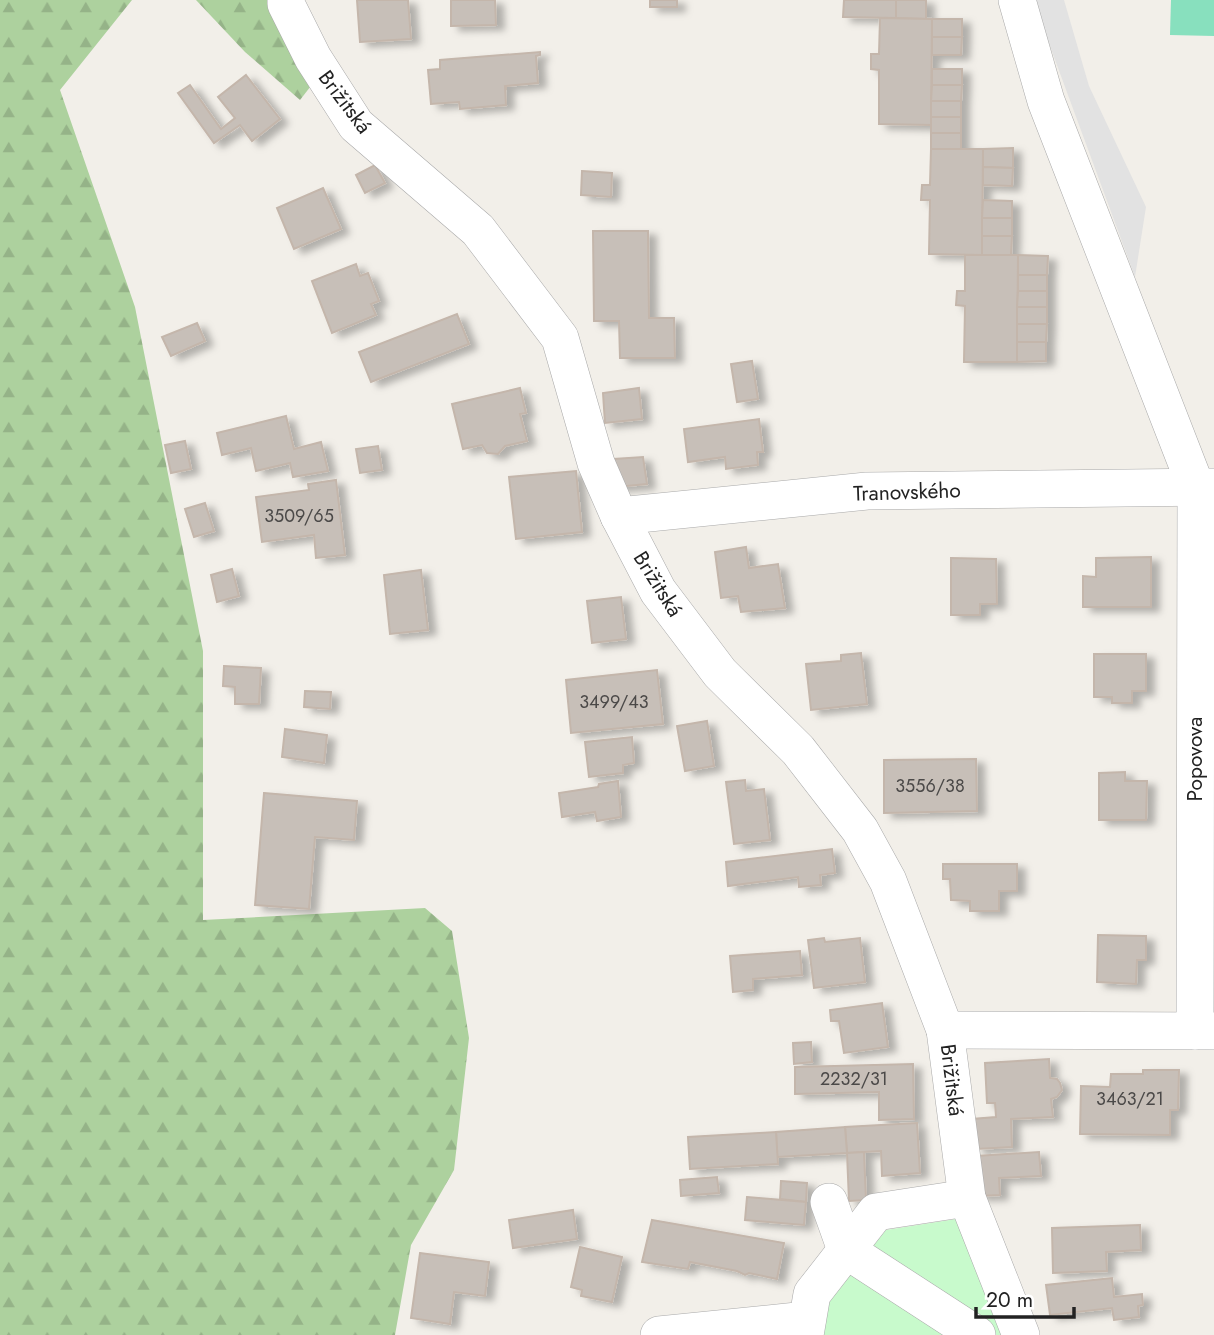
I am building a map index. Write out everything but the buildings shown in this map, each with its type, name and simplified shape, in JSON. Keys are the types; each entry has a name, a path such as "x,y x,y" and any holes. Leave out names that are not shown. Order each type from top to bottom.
{"street":[{"name":"Brižitská","path":"286,0 313,58 356,125 478,230 560,338 596,463 657,591 720,673 797,750 860,830 888,881 945,1030 967,1198 1021,1335"},
{"path":"1017,0 1046,101 1205,487"},
{"name":"Tranovského","path":"619,516 867,491 1205,487"},
{"name":"Popovova","path":"945,1030 1205,1031 1205,487"},
{"path":"659,1335 806,1327 812,1294 876,1212 967,1198"},
{"path":"829,1202 846,1250 977,1335"}],"green space":[{"path":"0,0 132,0 60,90 135,307 203,651 203,920 425,908 452,931 469,1038 454,1170 411,1245 395,1335 0,1335"},
{"path":"196,0 278,0 314,82 300,100 245,52"},
{"path":"1171,0 1214,0 1214,36 1170,35"},
{"path":"956,1219 1005,1335 817,1335 823,1302 886,1230"}],"shaded area":[{"path":"1033,0 1064,0 1089,86 1146,207 1135,277"}]}
